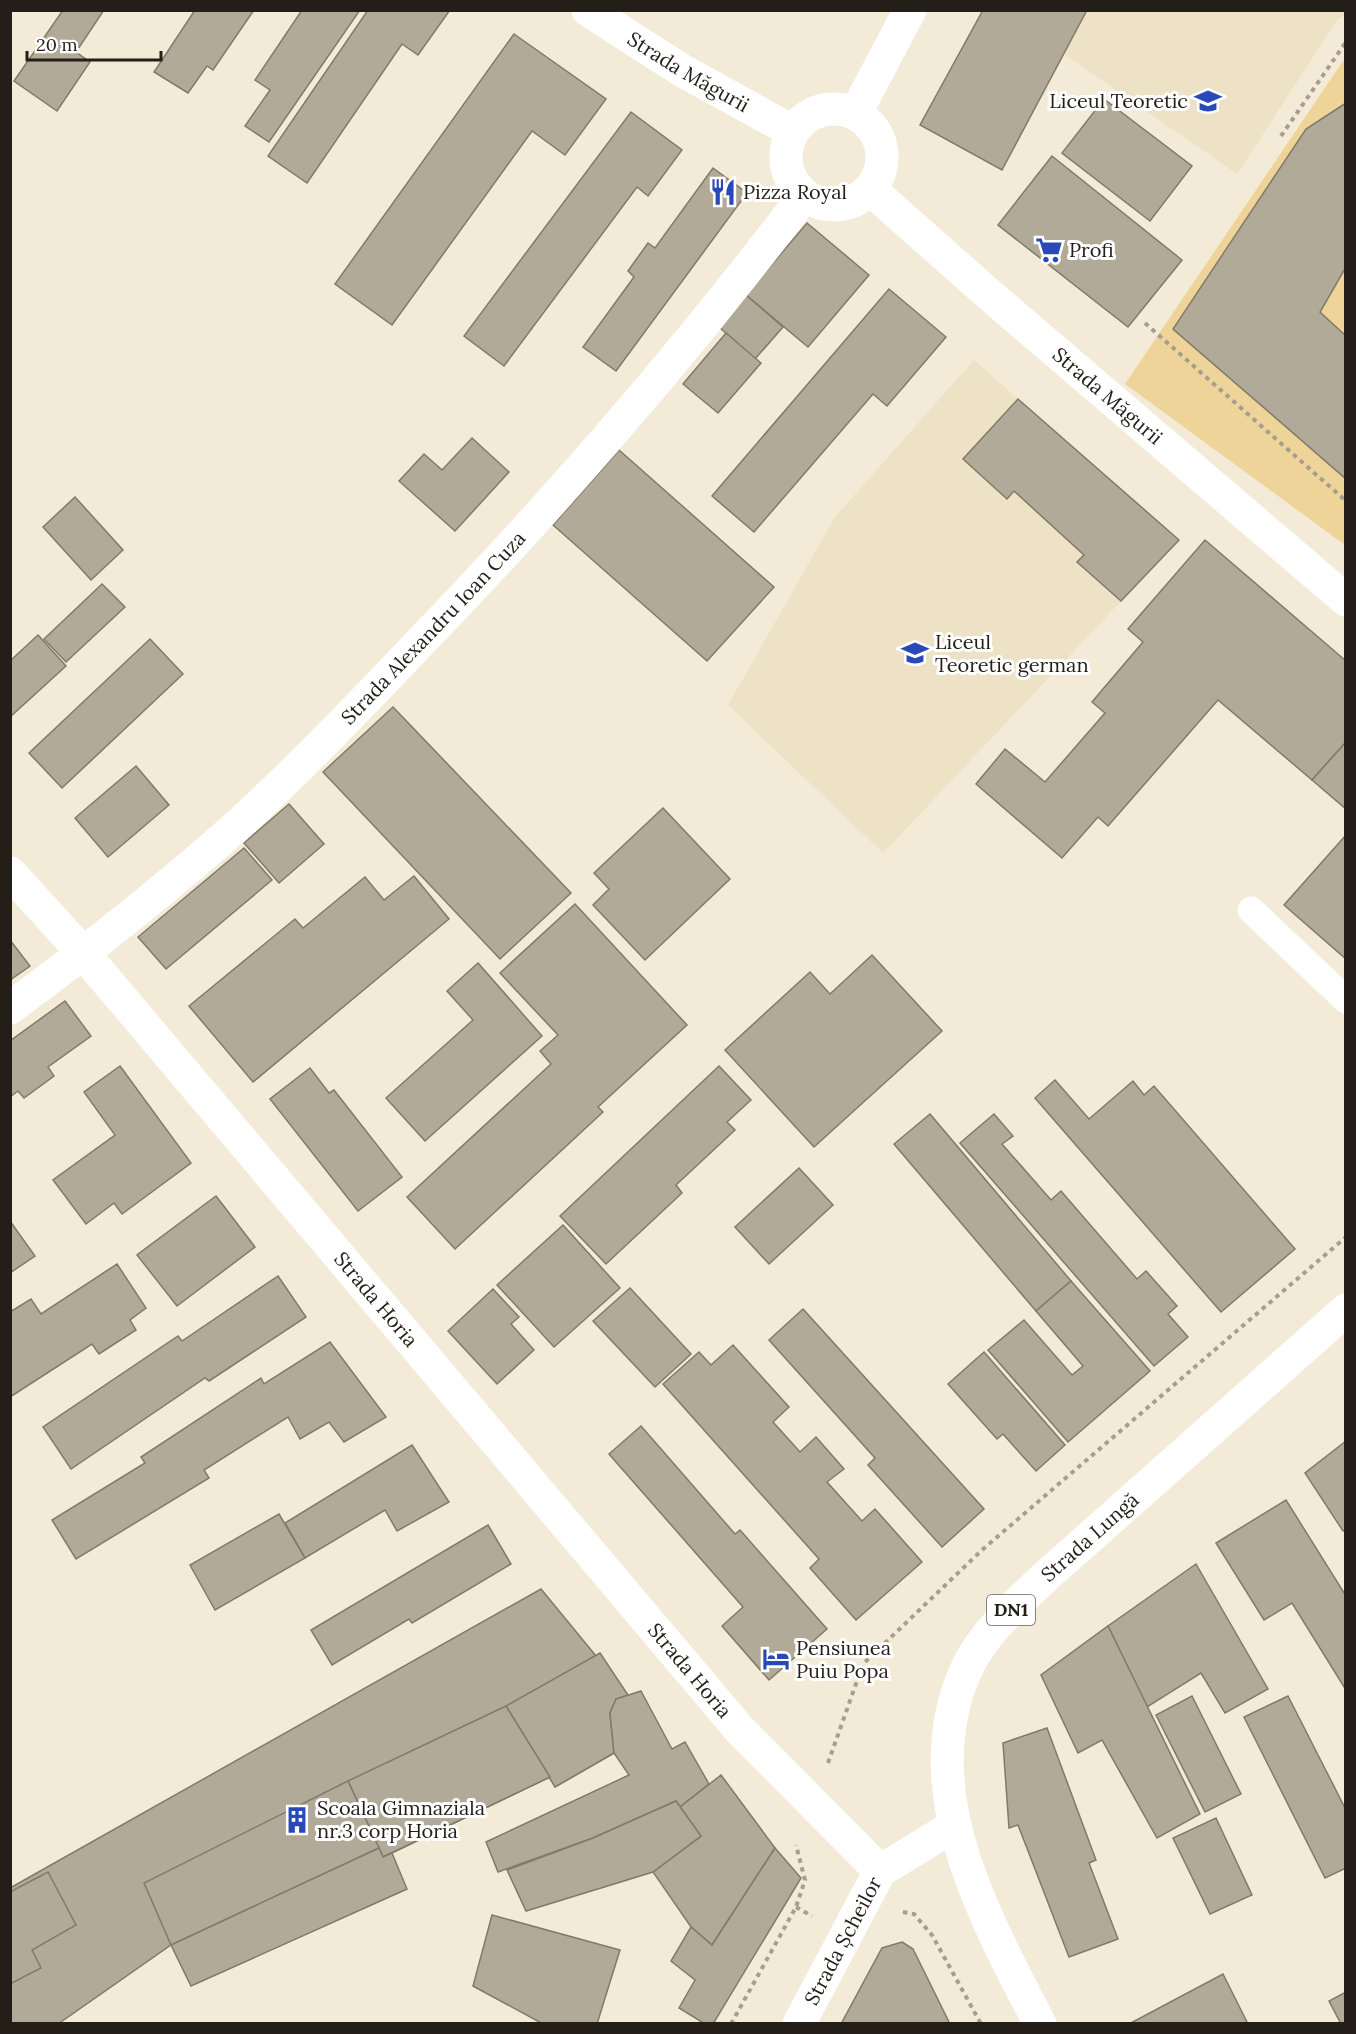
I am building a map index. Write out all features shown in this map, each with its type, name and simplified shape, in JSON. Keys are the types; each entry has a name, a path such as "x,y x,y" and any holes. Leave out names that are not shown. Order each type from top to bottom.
{"main road":[{"name":"Strada Măgurii","path":"588,10 701,82 792,131"},
{"path":"855,114 910,10"},
{"path":"841,109 855,114 867,122 876,134 881,147 882,162 878,177 870,189 846,204 817,202 804,195 794,185 785,159 792,131 813,113 841,109"},
{"name":"Strada Măgurii","path":"870,189 992,297 1346,600"},
{"name":"Strada Alexandru Ioan Cuza","path":"10,1008 84,954 239,824 369,696 477,584 628,414 804,195"},
{"name":"Strada Horia","path":"10,873 84,954 740,1730 880,1871"},
{"name":"Strada Lungă","path":"1040,2024 967,1866 954,1826 947,1784 949,1746 955,1706 968,1667 984,1641 1005,1615 1045,1577 1346,1310"},
{"name":"Strada Șcheilor","path":"799,2024 880,1871 954,1826"}],"lane":[{"path":"1251,910 1346,1000"}],"path":[{"path":"1281,136 1346,42"},
{"path":"1145,323 1346,501"},
{"path":"731,2024 796,1907 805,1880 802,1860 789,1830 811,1802 863,1664 982,1550 1346,1237"},
{"path":"932,1935 981,2024"}],"shaded area":[{"name":"Liceul Teoretic","path":"983,11 1345,11 1345,15 1338,19 1237,174 1064,54 1002,170 920,125"},
{"path":"1345,58 1345,545 1125,384"},
{"name":"Liceul Teoretic german","path":"974,360 1179,540 883,853 728,705 835,517"}],"building":[{"path":"63,10 104,10 76,52 90,62 57,111 14,81"},
{"path":"195,10 254,10 213,70 207,66 188,93 154,72"},
{"path":"302,10 360,10 269,142 245,126 270,90 255,80"},
{"path":"368,10 450,10 418,55 402,44 307,183 268,156"},
{"path":"983,10 1087,10 1002,170 920,125"},
{"path":"514,34 606,99 565,155 532,131 392,325 335,284"},
{"path":"1104,99 1192,166 1150,221 1062,153"},
{"path":"1346,103 1346,267 1320,312 1346,336 1346,479 1173,329 1306,129"},
{"path":"631,112 682,150 648,196 637,187 504,366 464,336"},
{"path":"1052,156 1182,260 1128,327 998,225"},
{"path":"713,168 747,193 616,371 583,347 634,277 628,271 648,243 655,248"},
{"path":"807,223 869,275 808,347 746,295"},
{"path":"889,289 946,337 887,406 873,394 754,532 712,496"},
{"path":"746,295 783,327 755,359 719,327"},
{"path":"726,333 761,363 718,413 683,384"},
{"path":"1018,399 1179,540 1121,601 1077,562 1084,555 1014,491 1007,499 963,459"},
{"path":"472,438 509,472 455,531 399,481 424,454 442,470"},
{"path":"619,450 774,587 707,661 553,525"},
{"path":"75,497 123,550 91,580 43,527"},
{"path":"1205,540 1346,661 1346,742 1312,780 1218,700 1108,826 1098,817 1062,858 976,784 1005,749 1045,782 1105,713 1092,702 1143,642 1128,629"},
{"path":"102,584 125,607 66,662 44,639"},
{"path":"38,635 66,666 10,717 10,661"},
{"path":"150,639 183,674 62,788 29,753"},
{"path":"393,707 571,893 500,959 323,772"},
{"path":"1346,742 1346,809 1312,780"},
{"path":"136,766 169,805 108,857 75,818"},
{"path":"289,804 324,844 279,883 244,843"},
{"path":"663,808 730,879 645,960 593,905 609,889 594,873"},
{"path":"1346,835 1346,959 1284,905"},
{"path":"244,848 272,880 166,969 138,937"},
{"path":"414,876 449,919 253,1082 189,1006 295,919 303,928 365,877 384,900"},
{"path":"575,904 687,1025 598,1107 603,1112 455,1249 407,1197 551,1064 540,1051 558,1035 500,973"},
{"path":"10,940 30,966 10,980"},
{"path":"872,955 942,1031 814,1147 725,1050 810,972 830,994"},
{"path":"478,963 542,1036 425,1141 386,1098 473,1020 447,991"},
{"path":"65,1001 91,1036 48,1067 54,1076 24,1098 18,1091 10,1097 10,1041"},
{"path":"120,1066 191,1163 122,1214 114,1203 86,1224 53,1180 115,1135 84,1092"},
{"path":"719,1066 751,1100 727,1122 735,1130 676,1185 682,1193 606,1264 560,1216"},
{"path":"310,1068 329,1093 334,1090 402,1177 358,1211 270,1099"},
{"path":"1055,1080 1089,1119 1133,1081 1144,1095 1154,1086 1295,1249 1221,1312 1035,1098"},
{"path":"930,1114 1071,1281 1036,1311 894,1144"},
{"path":"994,1114 1013,1136 1002,1144 1051,1200 1061,1191 1137,1279 1146,1271 1177,1306 1168,1314 1188,1337 1154,1366 960,1143"},
{"path":"799,1168 833,1205 769,1264 735,1227"},
{"path":"216,1196 255,1247 177,1306 137,1255"},
{"path":"10,1221 35,1256 10,1273"},
{"path":"563,1225 620,1288 554,1347 497,1285"},
{"path":"117,1264 146,1308 130,1320 136,1330 99,1354 92,1344 10,1397 10,1312 31,1299 41,1314"},
{"path":"278,1276 306,1317 209,1381 205,1378 71,1469 43,1427 178,1336 182,1341"},
{"path":"1071,1281 1150,1371 1068,1442 988,1350 1024,1320 1072,1375 1083,1366 1036,1311"},
{"path":"630,1288 691,1354 655,1387 593,1321"},
{"path":"493,1289 519,1317 511,1324 534,1350 497,1384 448,1331"},
{"path":"803,1309 984,1509 942,1547 868,1465 875,1458 769,1340"},
{"path":"330,1342 386,1417 344,1442 329,1422 300,1439 288,1417 204,1470 209,1478 76,1559 52,1520 145,1463 141,1457 261,1378 264,1384"},
{"path":"733,1345 789,1407 773,1422 800,1452 816,1437 844,1469 827,1482 862,1521 875,1509 922,1562 856,1620 810,1568 819,1559 663,1384 699,1352 711,1365"},
{"path":"984,1352 1065,1445 1036,1471 1003,1434 997,1439 948,1384"},
{"path":"641,1426 735,1534 740,1530 827,1629 769,1680 722,1626 743,1607 609,1454"},
{"path":"1346,1441 1346,1529 1343,1531 1305,1473"},
{"path":"412,1445 449,1502 397,1531 385,1510 305,1558 285,1523"},
{"path":"1286,1500 1346,1596 1346,1690 1292,1603 1264,1620 1216,1543"},
{"path":"279,1514 305,1558 215,1610 190,1565"},
{"path":"488,1525 511,1564 412,1623 409,1619 332,1665 311,1630"},
{"path":"1196,1564 1268,1689 1225,1713 1201,1673 1147,1707 1108,1626"},
{"name":"Scoala Gimnaziala nr.3 corp Horia","path":"541,1589 628,1695 616,1699 614,1753 555,1787 550,1777 392,1853 171,1945 58,2024 10,2024 10,1888"},
{"path":"1108,1626 1200,1814 1157,1838 1102,1740 1078,1753 1041,1675"},
{"path":"600,1653 628,1695 616,1699 610,1713 614,1753 555,1787 506,1706"},
{"path":"641,1691 672,1749 685,1742 709,1784 680,1807 676,1801 593,1838 498,1872 486,1842 629,1775 614,1753 610,1713 616,1699"},
{"path":"1192,1696 1241,1794 1205,1812 1156,1715"},
{"path":"1288,1696 1346,1810 1346,1868 1325,1878 1244,1717"},
{"path":"506,1706 550,1777 383,1857 348,1781"},
{"path":"1047,1728 1096,1860 1089,1863 1118,1939 1069,1957 1018,1825 1009,1828 1003,1743"},
{"path":"721,1775 775,1848 712,1945 691,1927 653,1872 701,1836 680,1807"},
{"path":"348,1781 379,1848 171,1945 144,1883"},
{"path":"676,1801 701,1836 653,1872 526,1911 507,1870 593,1838"},
{"path":"1216,1818 1252,1895 1210,1914 1173,1838"},
{"path":"379,1848 383,1857 392,1853 407,1889 191,1986 171,1945"},
{"path":"775,1848 801,1878 713,2024 705,2024 679,2008 695,1980 671,1961 691,1927 712,1945"},
{"path":"48,1872 76,1925 32,1950 41,1968 10,1984 10,1892"},
{"path":"492,1915 620,1950 597,2024 543,2024 473,1986"},
{"path":"902,1942 913,1949 950,2024 841,2024 882,1948"},
{"path":"1223,1974 1248,2024 1129,2024"},
{"path":"1346,1992 1346,2024 1341,2024 1329,2001"}],"place":[{"name":"Liceul Teoretic","path":"1208,101"},
{"name":"Pizza Royal","path":"723,192"},
{"name":"Profi","path":"1049,250"},
{"name":"Liceul Teoretic german","path":"915,653"},
{"name":"Pensiunea Puiu Popa","path":"776,1659"},
{"name":"Scoala Gimnaziala nr.3 corp Horia","path":"297,1820"}]}
